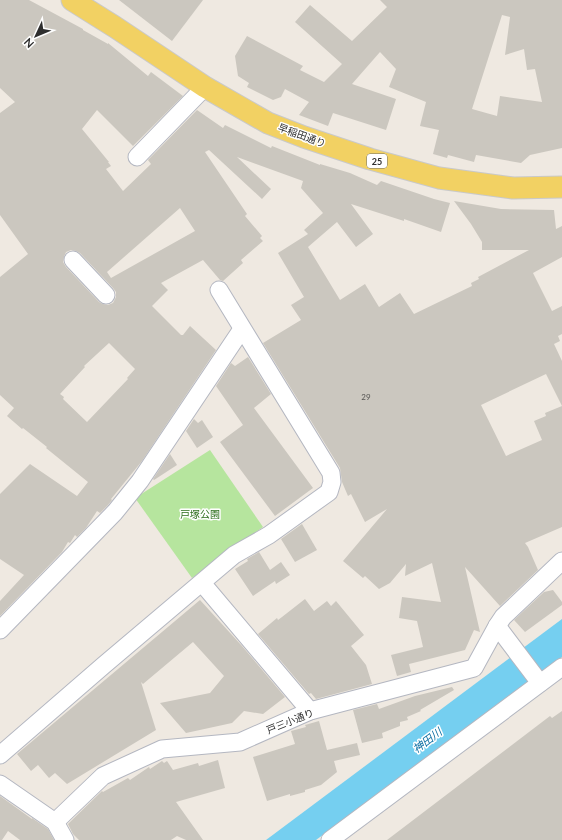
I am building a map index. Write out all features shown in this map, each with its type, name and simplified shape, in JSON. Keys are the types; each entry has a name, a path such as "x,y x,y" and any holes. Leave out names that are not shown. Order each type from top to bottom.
{"main road":[{"name":"早稲田通り","path":"72,0 115,26 205,87 278,127 304,137 370,159 439,178 512,188 562,187"}],"street":[{"path":"137,157 205,87"},
{"path":"73,260 106,295"},
{"path":"0,755 234,555 269,535 330,492 332,482 331,473 219,290"},
{"path":"0,630 125,500 140,481 192,405 242,329"},
{"name":"戸三小通り","path":"55,822 103,776 162,749 240,742 310,711 474,668 503,617 562,561"},
{"path":"202,583 310,711"},
{"path":"497,626 537,679"},
{"path":"330,840 537,679 562,667"},
{"path":"0,784 55,822 64,840"}],"green space":[{"name":"戸塚公園","path":"210,450 263,527 192,578 135,498"}],"water":[{"name":"神田川","path":"562,619 562,657 530,681 316,840 266,840"}],"building":[{"path":"0,0 29,0 108,43 148,76 151,72 183,96 133,146 97,110 82,129 109,162 111,166 106,169 123,191 151,164 148,160 197,110 223,128 225,125 271,148 272,146 320,165 350,173 377,185 381,181 450,203 441,232 404,219 404,221 351,204 373,234 356,247 337,222 308,247 340,300 365,284 379,307 400,293 414,314 472,286 471,283 479,279 478,277 529,250 482,250 482,242 454,201 501,209 554,210 556,229 562,226 562,257 533,273 552,311 562,306 562,334 558,336 560,341 554,344 562,361 562,406 562,527 525,543 538,570 500,606 465,567 480,632 474,630 465,650 409,664 411,672 397,676 391,655 423,647 417,621 399,618 402,597 441,602 432,563 405,576 406,564 390,583 379,589 365,576 363,578 343,561 387,509 365,522 351,494 348,496 342,482 340,468 263,343 301,320 291,305 304,297 278,253 308,234 304,230 323,213 301,188 303,181 237,157 271,189 262,199 209,150 205,152 247,214 245,216 262,236 260,238 263,241 241,260 243,263 223,281 220,280 203,260 161,283 168,290 152,306 181,335 183,335 190,326 216,350 142,461 111,499 112,500 108,505 100,513 97,511 86,528 77,537 75,535 70,543 68,542 62,552 0,616 0,601 24,575 0,559 0,494 30,464 77,496 88,482 46,448 47,447 7,416 14,408 0,395 0,277 28,254 0,215 0,113 15,102 0,88","holes":["180,208 195,231 111,278 107,272","71,250 80,253 113,288 116,292 116,297 113,303 108,305 99,302 66,267 63,262 66,252","109,343 135,369 127,378 128,379 87,422 63,399 64,397 60,394 85,367 84,366","546,374 562,406 545,413 546,416 534,421 542,440 506,456 481,405"]},
{"path":"119,0 203,0 172,41"},
{"path":"380,0 562,0 562,148 530,155 521,163 476,155 474,162 448,155 447,158 433,154 439,130 420,126 426,102 389,87 396,69 380,52 352,84 396,99 386,130 333,113 328,126 299,115 309,102 285,89 281,97 273,100 247,87 249,83 238,76 235,56 247,36 303,66 300,70 324,82 342,64 295,22 310,5 352,41 387,7","holes":["502,15 510,17 505,55 524,49 527,70 535,69 542,102 500,96 497,116 472,109"]},
{"path":"248,357 271,394 254,408 313,488 275,516 220,442 243,425 216,386 231,363 235,366"},
{"path":"194,419 198,423 202,420 213,437 197,448 186,431"},
{"path":"170,454 177,465 154,480 153,479"},
{"path":"302,524 317,550 295,562 281,539"},
{"path":"259,552 270,570 281,562 290,575 276,584 275,581 253,596 235,569 248,561 247,559"},
{"path":"553,590 562,602 562,605 525,632 514,620 544,592"},
{"path":"305,599 314,611 327,601 331,606 336,601 364,635 351,646 366,665 372,684 316,699 311,693 309,694 258,634 277,618 278,620"},
{"path":"200,600 242,646 285,697 263,714 244,711 232,723 186,733 160,703 210,693 224,676 193,642 143,684 141,682 156,730 67,784 55,773 49,778 38,765 31,771 17,754"},
{"path":"452,687 454,690 420,710 421,711 407,717 408,720 400,722 400,726 382,733 383,738 362,743 353,710 377,704 379,709 415,696"},
{"path":"562,711 562,840 387,840 550,716 552,718"},
{"path":"319,721 327,750 357,743 360,755 334,761 337,772 321,785 305,790 305,792 290,796 290,794 267,801 253,757 295,744 291,731 306,727 305,725"},
{"path":"218,760 225,788 176,802 203,840 186,840 177,836 171,840 79,840 73,834 68,824 102,791 103,792 128,778 130,780 149,767 150,769 162,761 164,763 167,761 173,770 198,763 199,766"},
{"path":"0,796 48,829 54,840 20,840 8,831 2,840 0,840"}]}
